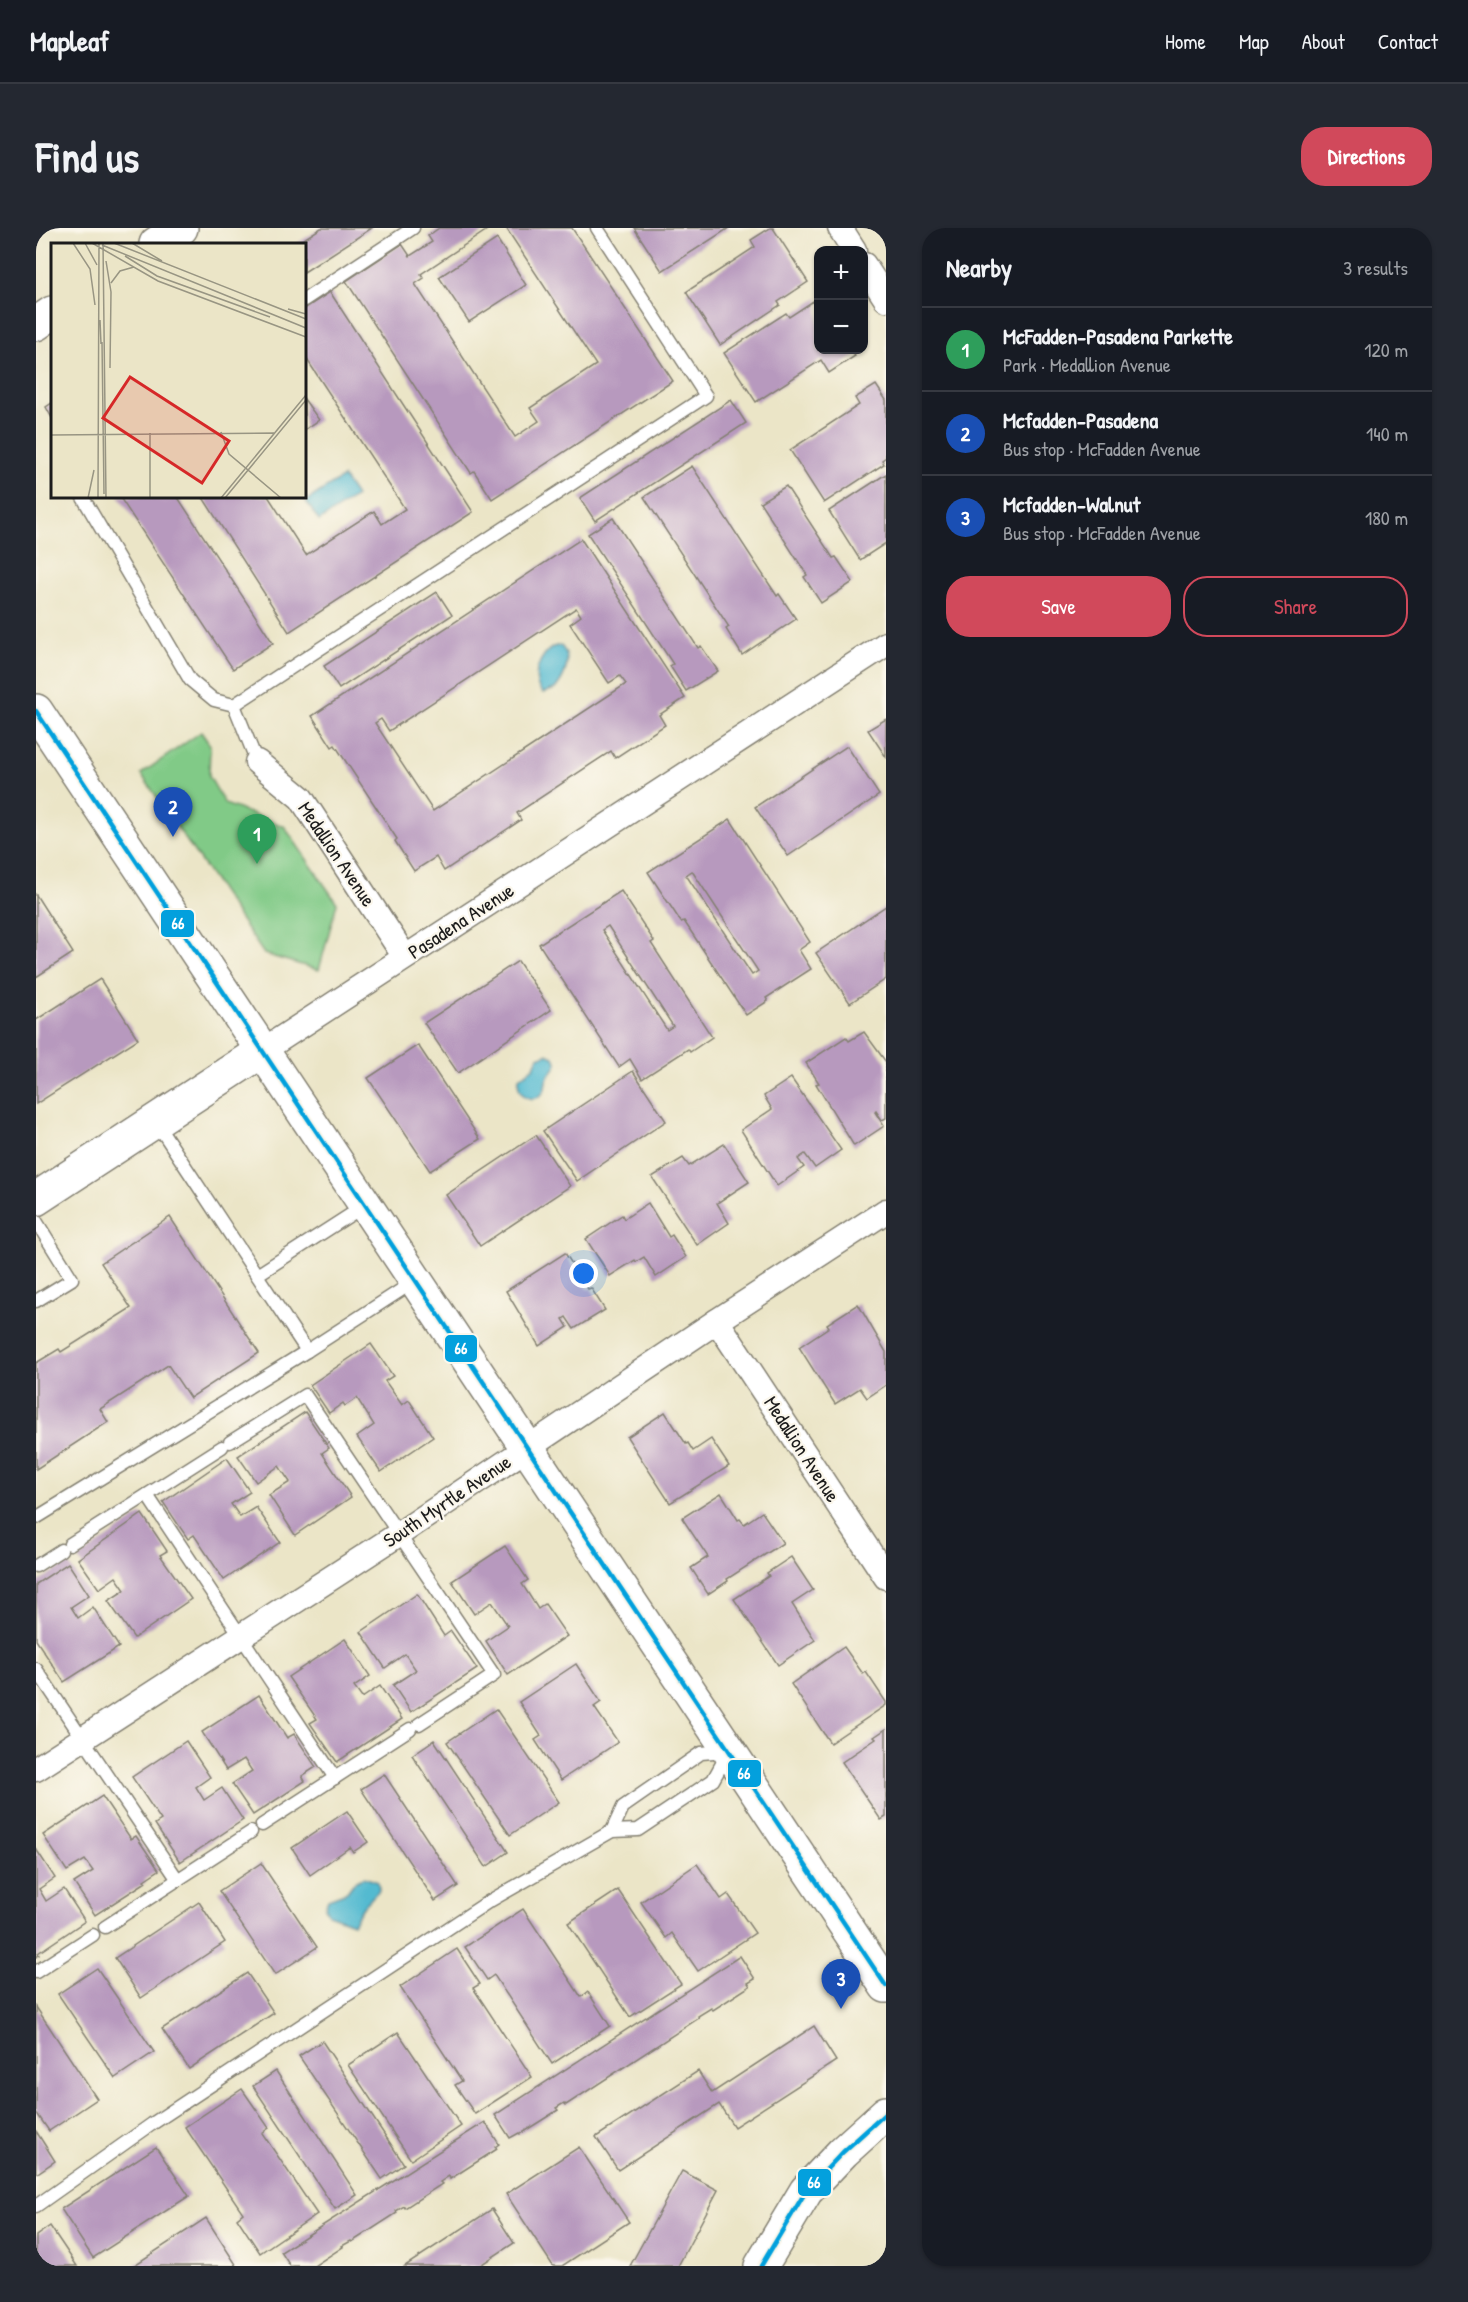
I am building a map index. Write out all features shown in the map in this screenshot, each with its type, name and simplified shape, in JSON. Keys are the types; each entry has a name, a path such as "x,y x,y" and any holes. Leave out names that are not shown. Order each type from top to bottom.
{"main road":[{"path":"158,243 180,228"},
{"path":"36,324 51,314"},
{"path":"36,711 886,1986"},
{"name":"Pasadena Avenue","path":"36,1199 262,1051"},
{"path":"761,2266 806,2191 843,2152 886,2114"}],"street":[{"path":"840,228 851,246"},
{"path":"868,271 886,299"},
{"name":"Pasadena Avenue","path":"262,1051 886,644"},
{"name":"Medallion Avenue","path":"257,762 301,798 405,957"},
{"name":"South Myrtle Avenue","path":"36,1769 399,1534 886,1211"},
{"name":"Medallion Avenue","path":"717,1321 886,1577"}],"lane":[{"path":"306,299 413,228"},
{"path":"83,498 190,680 214,700 234,705 706,396 597,228"},
{"path":"234,705 257,762"},
{"path":"156,1121 307,1351"},
{"path":"257,1275 365,1205"},
{"path":"36,1221 72,1279 36,1301"},
{"path":"36,1518 416,1281"},
{"path":"36,1566 305,1395 494,1675 105,1927"},
{"path":"147,1495 335,1778"},
{"path":"36,1669 178,1880"},
{"path":"612,1830 622,1807 701,1753 729,1751"},
{"path":"36,2206 152,2124 488,1902 612,1830 638,1830 713,1780 729,1751"},
{"path":"36,1972 93,1935"}],"green space":[{"path":"201,732 210,745 209,776 225,804 284,826 337,903 319,970 264,954 141,774"}],"water":[{"path":"343,477 356,496 319,521 306,501"},
{"path":"556,646 561,646 565,651 566,668 555,689 543,693 539,688 536,674 545,654"},
{"path":"547,1054 554,1057 557,1064 547,1079 542,1094 532,1099 528,1098 519,1088 519,1078 534,1067 538,1057"},
{"path":"364,1877 378,1882 379,1890 363,1907 353,1923 328,1914 325,1907 328,1899 347,1892 356,1880"}],"building":[{"path":"321,228 372,228 306,271 306,243 298,243"},
{"path":"439,228 490,228 421,274 424,278 415,284 515,437 539,421 530,408 596,365 506,228 572,228 673,381 492,499 474,471 471,473 346,281 402,244 410,256 432,242 428,236"},
{"path":"634,228 729,228 662,271"},
{"path":"773,228 808,282 778,302 780,305 720,345 686,292 755,247 751,240"},
{"path":"497,239 526,285 469,322 439,277"},
{"path":"330,292 473,512 289,632 203,498 269,498 306,555 374,511 382,524 405,509 306,358 306,308"},
{"path":"814,301 814,354 854,354 855,356 829,373 821,360 756,402 724,353 786,313 789,317"},
{"path":"876,385 886,400 886,457 882,460 884,464 824,503 790,450 859,405 855,398"},
{"path":"731,400 746,423 595,521 580,498"},
{"path":"306,402 319,420 306,429"},
{"path":"51,404 51,416 46,407"},
{"path":"692,466 777,596 779,594 796,619 742,655 726,629 729,627 644,497"},
{"path":"886,474 886,543 860,560 829,511"},
{"path":"786,486 833,558 836,557 853,582 821,603 804,577 807,575 760,502"},
{"path":"120,498 178,498 273,643 233,669"},
{"path":"613,518 698,648 701,646 718,671 686,691 670,666 673,664 588,534"},
{"path":"581,539 685,698 659,715 665,725 615,758 611,751 517,813 521,820 444,871 436,857 414,871 395,841 397,839 335,745 332,747 312,716","holes":["576,608 581,616 570,624 609,683 620,676 626,684 433,811 375,723 381,719 389,731"]},
{"path":"437,592 452,615 339,689 324,666"},
{"path":"886,719 886,757 868,730"},
{"path":"847,746 879,795 788,856 755,807"},
{"path":"730,819 810,942 799,950 811,969 766,998 768,1001 746,1015 684,921 681,922 648,872","holes":["692,871 758,971 752,975 686,875"]},
{"path":"621,891 654,941 651,943 712,1037 690,1052 688,1049 642,1079 630,1059 619,1067 539,944","holes":["608,926 673,1026 667,1030 602,930"]},
{"path":"36,895 73,953 36,977"},
{"path":"886,906 886,979 850,1003 816,953"},
{"path":"518,961 551,1010 458,1073 424,1023"},
{"path":"100,979 138,1039 36,1104 36,1020"},
{"path":"864,1032 886,1062 886,1118 882,1120 876,1111 884,1126 854,1146 816,1084 819,1083 806,1063 846,1037 849,1041"},
{"path":"418,1045 480,1139 430,1171 368,1078"},
{"path":"633,1071 666,1121 577,1181 543,1131"},
{"path":"791,1078 841,1150 815,1168 805,1154 798,1159 804,1167 777,1186 741,1130 772,1109 764,1096"},
{"path":"536,1135 570,1186 480,1246 446,1195"},
{"path":"724,1144 749,1182 717,1203 729,1223 697,1245 652,1177 683,1158 689,1166"},
{"path":"648,1203 669,1237 672,1235 686,1257 656,1277 644,1257 610,1276 586,1239 622,1215 624,1219"},
{"path":"170,1217 259,1353 190,1398 168,1365 100,1409 108,1422 36,1469 36,1363 59,1349 61,1352 131,1308 101,1263"},
{"path":"565,1253 588,1289 591,1288 605,1310 574,1329 566,1317 563,1319 568,1327 539,1346 506,1291"},
{"path":"858,1304 886,1352 886,1385 867,1398 860,1388 835,1404 799,1347 829,1327 827,1324"},
{"path":"371,1344 393,1376 385,1381 402,1405 409,1400 433,1437 381,1472 357,1437 374,1425 357,1398 345,1406 343,1403 329,1413 310,1385"},
{"path":"305,1412 329,1448 322,1453 351,1497 295,1535 269,1495 290,1482 279,1466 256,1482 238,1456"},
{"path":"665,1412 693,1451 711,1439 729,1466 670,1503 627,1437"},
{"path":"227,1458 250,1492 231,1504 240,1517 256,1507 280,1542 224,1580 194,1535 188,1539 163,1502"},
{"path":"721,1493 738,1520 740,1519 744,1524 762,1512 783,1543 708,1594 691,1568 708,1557 682,1518"},
{"path":"142,1514 167,1551 160,1555 191,1599 134,1638 108,1601 125,1590 116,1577 99,1589 78,1559"},
{"path":"505,1546 528,1580 522,1584 538,1609 545,1604 567,1636 508,1675 486,1641 508,1626 492,1602 474,1614 452,1581"},
{"path":"791,1557 813,1590 792,1604 815,1640 778,1665 734,1599 769,1576 767,1573"},
{"path":"68,1563 89,1595 71,1607 78,1618 93,1607 119,1647 64,1682 36,1640 36,1584"},
{"path":"417,1594 444,1636 451,1631 477,1669 411,1712 393,1685 416,1670 405,1654 385,1668 361,1632"},
{"path":"345,1639 370,1676 354,1687 362,1698 380,1686 402,1719 337,1762 310,1723 317,1719 288,1677"},
{"path":"844,1647 863,1674 866,1672 886,1705 830,1743 791,1684"},
{"path":"576,1664 601,1702 594,1707 618,1742 561,1780 535,1740 541,1736 519,1702"},
{"path":"259,1695 287,1738 294,1734 316,1767 302,1776 305,1781 253,1815 232,1784 252,1771 244,1759 226,1770 202,1732"},
{"path":"496,1709 559,1802 510,1835 447,1742"},
{"path":"886,1729 886,1817 881,1820 842,1762 876,1739 874,1737"},
{"path":"434,1740 508,1852 486,1867 412,1755"},
{"path":"186,1741 210,1777 196,1787 204,1800 222,1788 243,1820 180,1862 155,1824 161,1820 132,1777"},
{"path":"384,1774 458,1886 435,1901 361,1789"},
{"path":"102,1796 131,1839 136,1836 159,1870 144,1880 146,1882 95,1915 74,1883 93,1871 85,1860 67,1871 43,1835"},
{"path":"347,1811 368,1842 353,1852 350,1847 310,1875 292,1848"},
{"path":"36,1849 55,1878 39,1889 46,1901 64,1889 85,1921 38,1953 36,1957"},
{"path":"261,1863 317,1947 275,1975 219,1891"},
{"path":"697,1864 721,1899 728,1894 755,1933 698,1971 672,1933 666,1938 641,1902"},
{"path":"618,1890 681,1984 630,2017 568,1923"},
{"path":"199,1902 225,1942 141,1998 115,1958"},
{"path":"523,1909 581,1997 588,1992 610,2026 552,2064 494,1975 487,1980 465,1947"},
{"path":"457,1949 480,1984 473,1988 532,2077 475,2114 455,2085 462,2081 400,1987"},
{"path":"740,1956 755,1979 748,1983 750,1986 713,2010 711,2008 698,2016 699,2018 566,2105 564,2103 556,2108 558,2110 510,2138 495,2115"},
{"path":"97,1968 154,2052 115,2078 58,1994"},
{"path":"247,1973 274,2013 189,2069 162,2029"},
{"path":"36,2007 97,2099 49,2131 36,2112"},
{"path":"814,2026 836,2061 734,2127 719,2104 618,2170 596,2137 698,2071 712,2093"},
{"path":"398,2032 461,2126 411,2160 348,2065"},
{"path":"322,2041 404,2164 382,2179 299,2056"},
{"path":"276,2071 357,2195 335,2209 253,2086"},
{"path":"242,2089 269,2128 262,2133 317,2214 260,2253 237,2218 243,2213 185,2127"},
{"path":"485,2122 499,2144 495,2147 497,2149 450,2179 449,2176 440,2182 442,2184 405,2208 404,2206 396,2211 397,2213 314,2266 290,2266 281,2252"},
{"path":"36,2131 55,2161 36,2174"},
{"path":"156,2147 189,2196 93,2258 61,2209"},
{"path":"579,2147 629,2222 562,2266 553,2266 506,2194"},
{"path":"682,2171 718,2190 678,2266 630,2266"},
{"path":"492,2209 514,2243 479,2266 405,2266"},
{"path":"206,2218 237,2266 133,2266"},
{"path":"50,2226 77,2266 36,2266 36,2236"}],"transit line":[{"name":"66","path":"36,711 886,1986"},
{"name":"66","path":"761,2266 806,2191 843,2152 886,2113"}],"place":[{"name":"Mcfadden-Pasadena","path":"173,837"},
{"name":"McFadden-Pasadena Parkette","path":"257,864"},
{"name":"Mcfadden-Walnut","path":"841,2009"}]}
